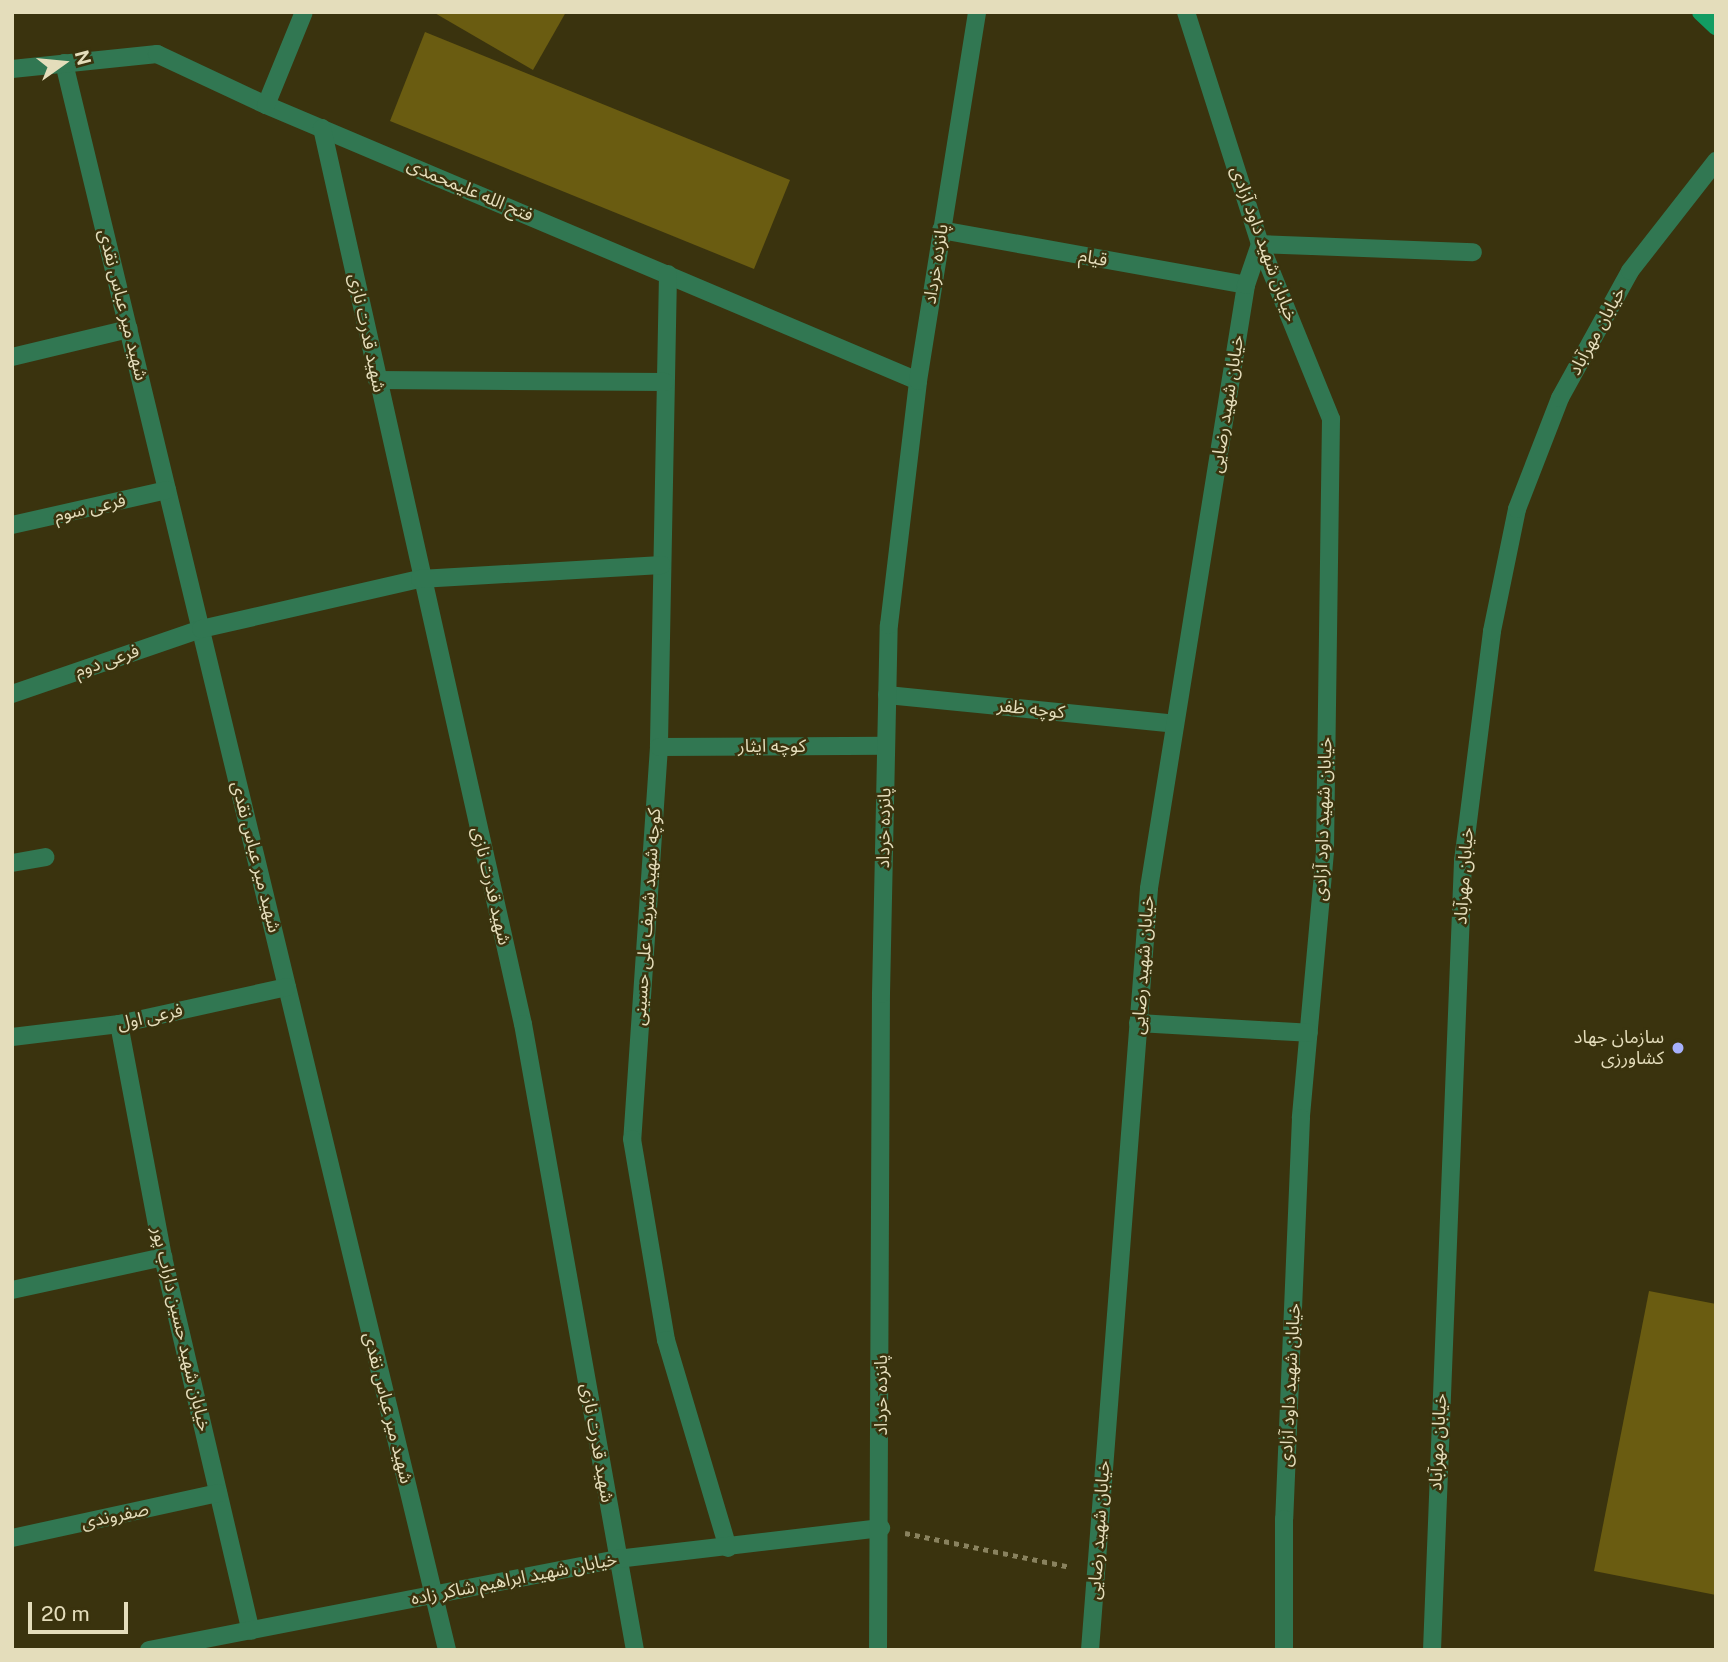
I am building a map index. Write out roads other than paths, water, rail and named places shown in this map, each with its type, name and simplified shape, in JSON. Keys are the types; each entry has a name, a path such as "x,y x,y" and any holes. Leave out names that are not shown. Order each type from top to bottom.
{"main road":[{"path":"1701,12 1716,26"}],"street":[{"path":"266,105 304,12"},
{"name":"پانزده خرداد","path":"878,1650 881,1528 881,994 889,625 918,381 977,12"},
{"name":"خیابان شهید داود آزادی","path":"1186,12 1260,244 1331,419 1325,852 1309,1033 1284,1519 1284,1650"},
{"name":"فتح الله علیمحمدی","path":"12,69 157,54 266,105 918,381"},
{"name":"شهید میر عباس نقدی","path":"64,63 447,1650"},
{"name":"شهید قدرت نازی","path":"322,128 421,579 523,1024 635,1650"},
{"name":"خیابان مهرآباد","path":"1432,1650 1463,861 1492,631 1517,509 1560,398 1630,271 1716,161"},
{"name":"قیام","path":"941,230 1246,285"},
{"path":"1260,244 1473,252"},
{"name":"خیابان شهید رضایی","path":"1090,1650 1149,888 1246,285 1260,244"},
{"name":"کوچه شهید شریف علی حسینی","path":"668,274 659,747 632,1139 666,1340 728,1548"},
{"path":"12,357 129,329"},
{"path":"377,380 666,382"},
{"name":"فرعی سوم","path":"12,526 167,490"},
{"name":"فرعی دوم","path":"12,694 201,629 421,579 662,565"},
{"name":"کوچه ظفر","path":"887,695 1175,724"},
{"name":"کوچه ایثار","path":"659,747 886,746"},
{"path":"12,863 45,857"},
{"name":"فرعی اول","path":"12,1037 119,1024 287,987"},
{"path":"1138,1023 1309,1033"},
{"name":"خیابان شهید حسین داراب پور","path":"119,1024 163,1257 251,1631"},
{"path":"12,1290 163,1257"},
{"name":"صفروندی","path":"12,1538 218,1493"},
{"name":"خیابان شهید ابراهیم شاکر زاده","path":"149,1650 617,1559 881,1528"}],"place":[{"name":"سازمان جهاد کشاورزی","path":"1678,1048"}]}
